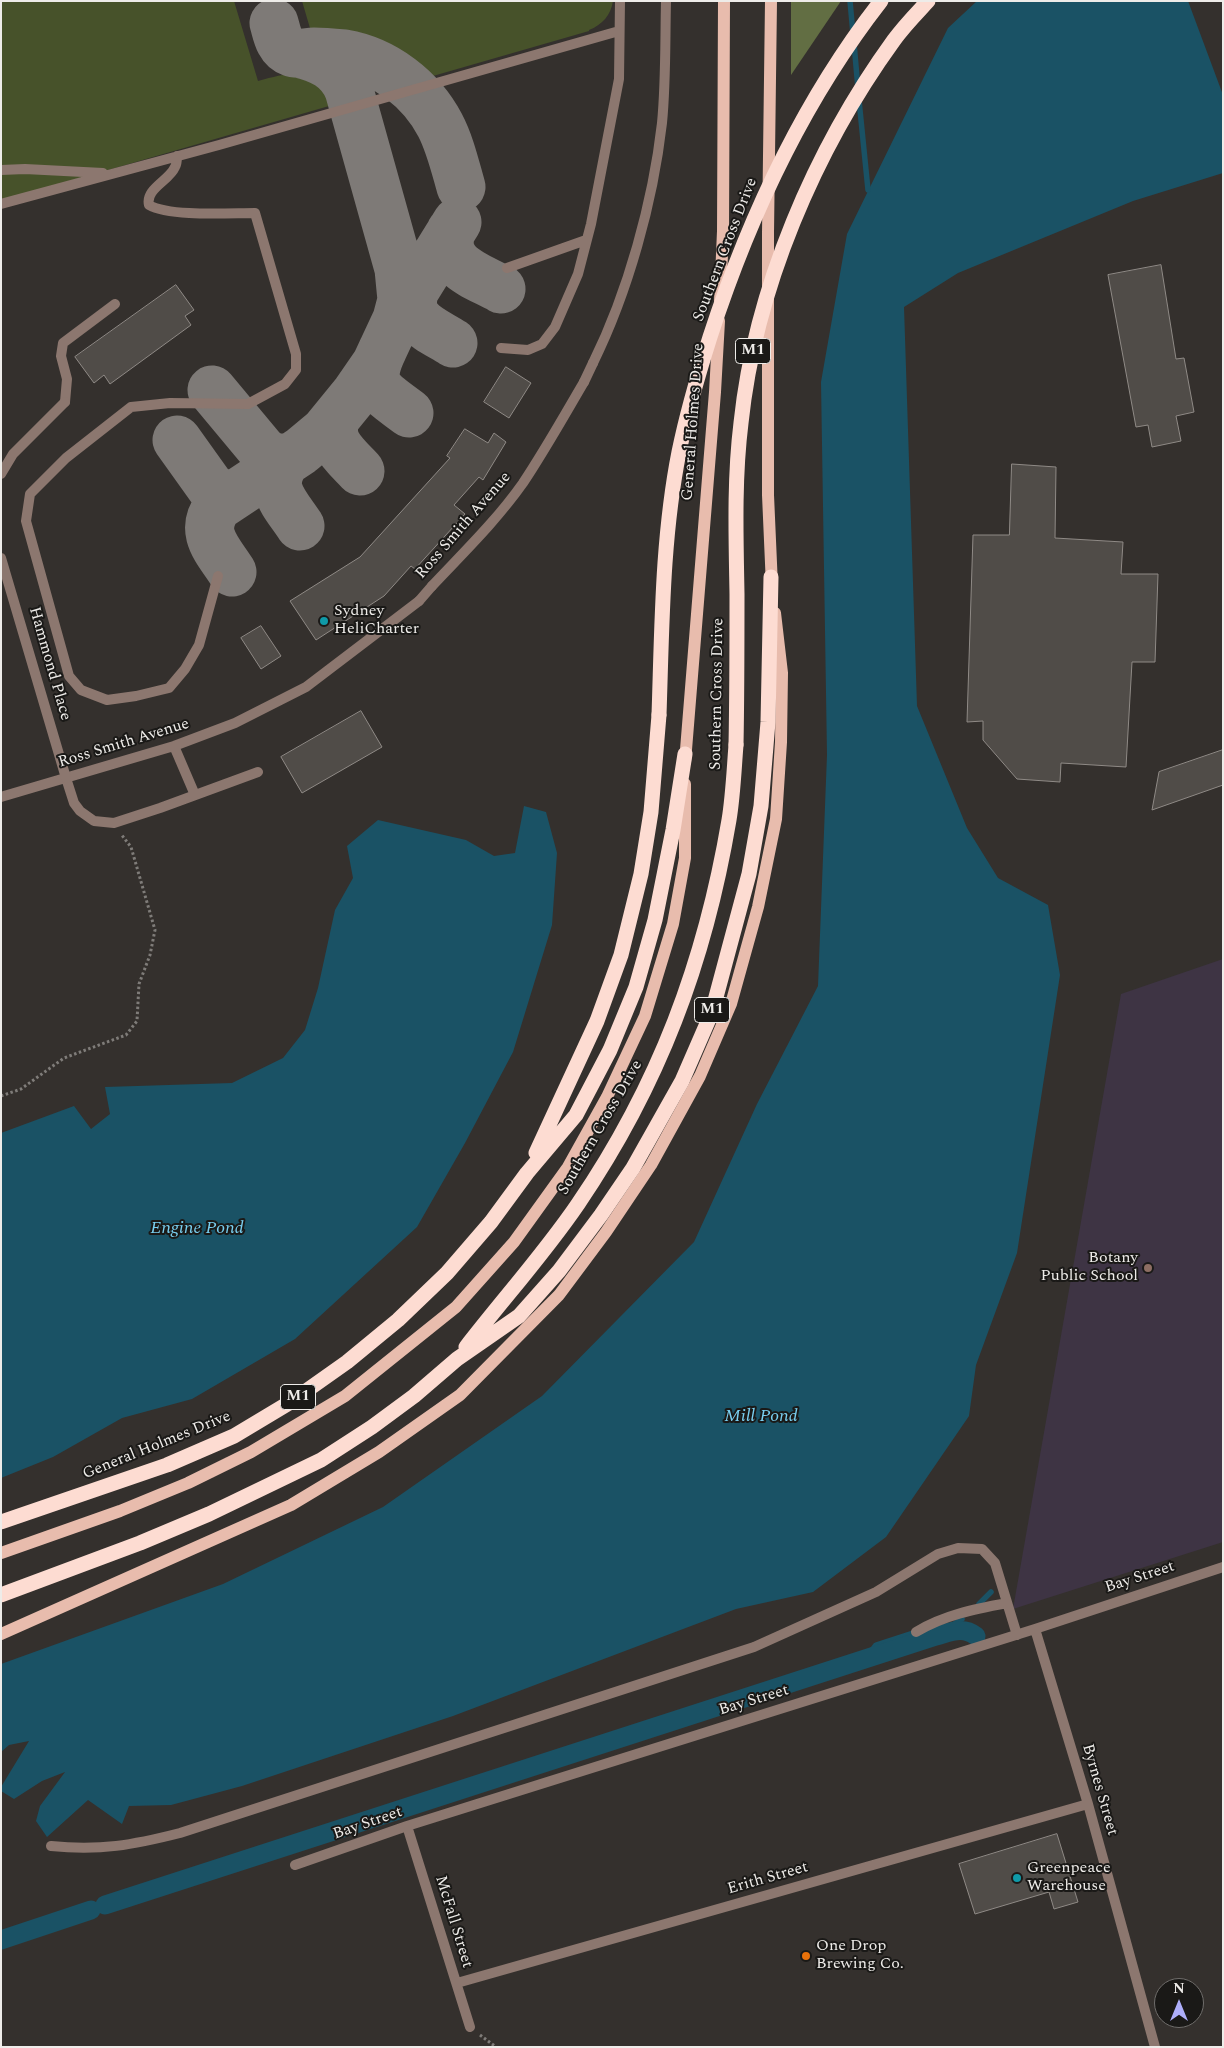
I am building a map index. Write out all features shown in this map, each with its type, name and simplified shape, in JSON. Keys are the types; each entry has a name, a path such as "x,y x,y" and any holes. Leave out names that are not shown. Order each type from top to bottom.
{"highway":[{"name":"Southern Cross Drive","path":"527,1173 597,1021 621,955 641,874 652,812 659,714 662,599 670,513 679,452 707,346 727,286 749,230 781,160 814,100 881,1"},
{"name":"Southern Cross Drive","path":"457,1359 499,1304 545,1250 578,1204 632,1115 657,1065 688,988 714,900 730,818 736,745 738,658 736,493 741,422 752,357 785,245 816,169 840,123 894,39 928,1"},
{"name":"M1","path":"1,1594 140,1543 209,1514 321,1460 379,1422 414,1396 457,1359 519,1316 559,1271 633,1168 682,1081 712,1012 749,874 762,806 768,722 771,577"},
{"path":"527,1173 576,1115 610,1050 636,987 655,920 673,830 685,754"},
{"name":"General Holmes Drive","path":"1,1522 167,1465 234,1436 289,1403 348,1362 398,1320 447,1274 491,1222 527,1173"}],"main road":[{"name":"General Holmes Drive","path":"1,1552 120,1511 188,1483 251,1452 345,1396 456,1307 514,1242 568,1167 607,1098 645,1016 673,924 685,858 685,754 715,392 723,231 724,1"},
{"name":"M1","path":"771,1 768,253 768,495 771,577"},
{"path":"1,1634 291,1505 379,1452 466,1388 559,1295 606,1232 652,1165 700,1076 731,1004 758,907 776,819 781,742 782,673 771,577"}],"street":[{"path":"501,348 528,350 542,344 555,327 578,274 591,224 619,79 620,1"},
{"name":"Ross Smith Avenue","path":"1,797 174,746 235,723 306,687 419,601 485,530 522,484 584,382 606,336 625,284 644,217 656,164 665,79 666,1"},
{"path":"1,204 219,145 619,31"},
{"path":"177,156 176,166 171,174 151,193 148,199 150,205 157,210 192,213 256,213 296,354 296,370 285,384 248,404 170,403 130,407 66,458 30,494 26,521 69,676 81,690 107,700 136,696 169,688 185,669 199,645 218,576"},
{"path":"1,170 50,170 111,174"},
{"path":"507,268 586,240"},
{"path":"1,474 13,454 65,402 67,379 62,356 63,343 115,304"},
{"name":"Hammond Place","path":"1,558 74,803 80,811 94,821 114,823"},
{"path":"174,746 195,795"},
{"path":"114,823 258,772"},
{"path":"51,1846 75,1848 133,1845 180,1833 754,1647 876,1592 938,1554 958,1548 982,1549 995,1563 1017,1635"},
{"name":"Bay Street","path":"295,1865 407,1826 1017,1635 1223,1567"},
{"path":"916,1632 934,1621 971,1610 1007,1603"},
{"name":"Byrnes Street","path":"1035,1629 1088,1804 1155,2047"},
{"name":"Erith Street","path":"457,1984 1088,1804"},
{"name":"McFall Street","path":"407,1826 470,2028"}],"path":[{"path":"1,1096 21,1089 64,1058 126,1035 137,1021 139,984 150,955 155,930 130,847 114,823"},
{"path":"470,2028 496,2047"}],"shaded area":[{"name":"Botany Public School","path":"1223,959 1223,1542 1013,1609 1121,994"}],"green space":[{"path":"1,1 234,1 258,81 283,75 303,74 319,83 336,104 1,201"},
{"path":"302,1 613,1 605,19 589,31 426,78 400,58 374,45 345,37 312,35"},
{"path":"791,1 841,1 791,75"}],"water":[{"name":"Mill Pond","path":"977,1 1188,1 1223,95 1223,173 1133,201 958,273 904,307 917,706 967,828 998,878 1048,905 1060,975 1017,1253 976,1365 969,1416 886,1537 813,1592 736,1609 453,1716 242,1786 171,1805 129,1806 122,1824 88,1800 47,1837 36,1821 40,1806 65,1772 42,1781 14,1799 1,1791 1,1787 29,1741 9,1745 1,1752 1,1664 223,1584 383,1507 542,1396 694,1242 757,1104 818,986 827,755 821,382 847,234 948,28"},
{"name":"Engine Pond","path":"524,806 546,812 557,853 552,925 513,1052 465,1143 417,1227 295,1339 192,1399 122,1418 53,1457 1,1478 1,1133 74,1106 91,1129 110,1114 105,1087 232,1083 283,1058 305,1030 318,988 335,910 353,878 347,846 378,820 466,840 494,856 515,853"}],"building":[{"path":"1161,265 1176,359 1184,358 1194,412 1176,416 1181,441 1152,447 1148,425 1136,427 1108,275"},
{"path":"176,285 194,310 185,316 191,325 110,384 104,375 94,383 75,357"},
{"path":"506,367 531,383 509,418 484,402"},
{"path":"465,429 488,443 494,433 506,442 483,480 479,477 454,505 465,514 415,569 411,566 384,596 316,640 290,601 360,557 450,458 447,456"},
{"path":"1012,464 1056,467 1055,538 1123,542 1121,574 1158,574 1155,662 1132,662 1126,767 1061,763 1060,782 1017,779 983,740 983,721 967,722 973,535 1009,535"},
{"path":"261,626 281,656 261,669 241,638"},
{"path":"361,711 382,747 302,793 281,757"},
{"path":"1223,750 1223,785 1152,810 1159,772"},
{"name":"Greenpeace Warehouse","path":"1057,1834 1078,1902 1054,1909 1049,1892 975,1914 959,1864"}],"waterway":[{"path":"850,1 853,34"},
{"path":"854,43 858,89"},
{"path":"859,100 868,190"},
{"path":"979,1604 991,1592"},
{"path":"864,1661 876,1645 916,1632 936,1636 962,1619"},
{"path":"954,1631 969,1626"},
{"path":"105,1905 936,1636 962,1631 976,1636"},
{"path":"1,1940 91,1910"}],"taxiway":[{"path":"274,23 281,44 291,52 333,53 359,58 387,70 412,89 432,112 444,132 461,187"},
{"path":"298,53 321,61 335,70 349,90 399,269 402,300 397,319"},
{"path":"232,572 212,540 210,533 212,515 218,506 301,451 325,431 356,393 376,364 397,319 457,222"},
{"path":"451,231 449,243 451,253 456,261 472,274 501,289"},
{"path":"415,289 413,309 416,316 428,328 453,343"},
{"path":"383,349 375,372 378,387 409,413"},
{"path":"212,390 262,450 274,459 291,457"},
{"path":"336,418 334,434 339,448 360,471"},
{"path":"177,440 212,489 225,494 238,493"},
{"path":"286,461 280,470 278,487 280,495 300,526"}],"place":[{"name":"Sydney HeliCharter","path":"324,621"},
{"name":"Botany Public School","path":"1148,1268"},
{"name":"Greenpeace Warehouse","path":"1017,1878"},
{"name":"One Drop Brewing Co.","path":"806,1956"}]}
